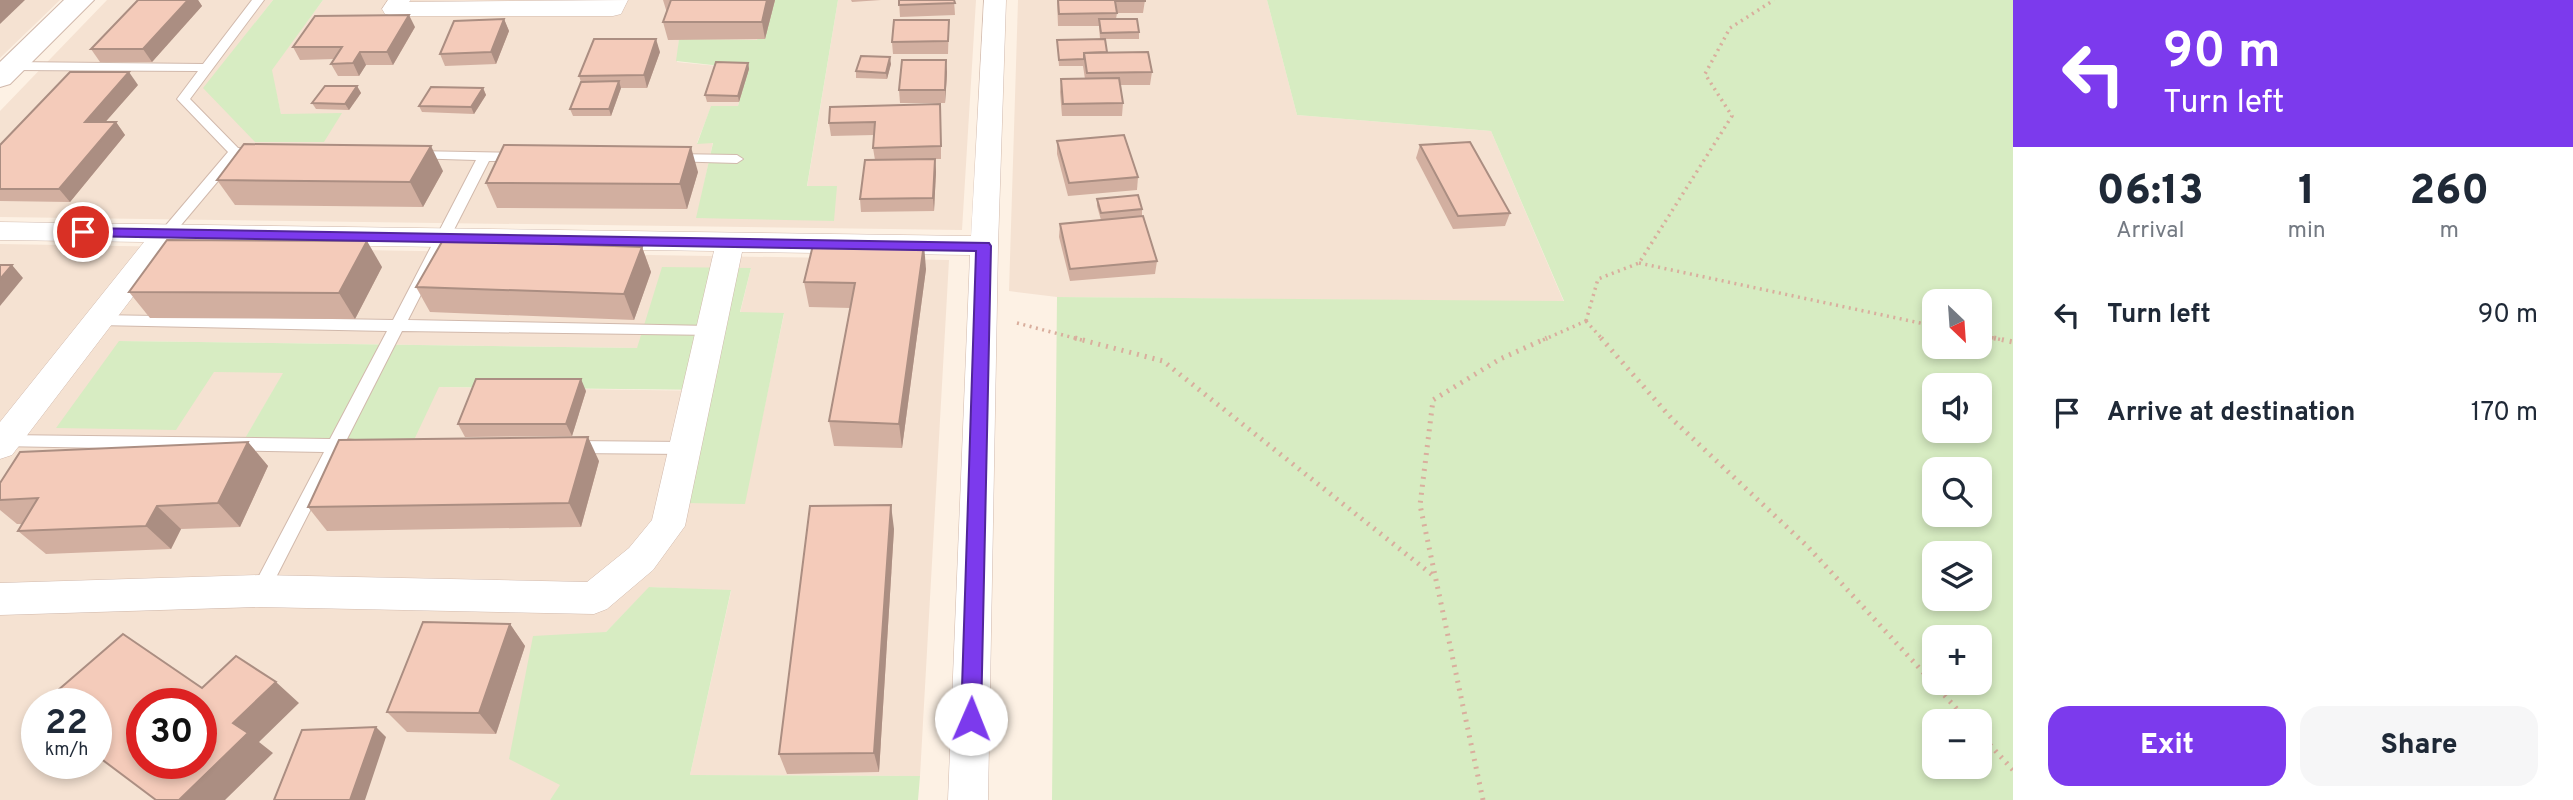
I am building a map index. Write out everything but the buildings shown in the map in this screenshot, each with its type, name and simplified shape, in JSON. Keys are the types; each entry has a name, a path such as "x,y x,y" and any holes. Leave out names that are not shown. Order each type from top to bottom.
{"street":[{"path":"6,72 80,0"},
{"path":"400,0 393,9 613,9 617,0"},
{"path":"968,800 984,246 995,0"},
{"path":"0,231 984,246"},
{"path":"2,443 166,234"},
{"path":"0,600 260,591 594,598 642,559 668,526 730,244"}],"lane":[{"path":"258,0 183,99 235,152 277,152"},
{"path":"6,72 207,68"},
{"path":"166,234 235,152"},
{"path":"402,155 527,157"},
{"path":"260,591 485,156"},
{"path":"653,158 737,159"},
{"path":"98,320 711,331"},
{"path":"2,443 376,446"},
{"path":"551,447 685,448"}],"path":[{"path":"1639,263 1732,116 1705,74 1730,28 1774,0"},
{"path":"1586,321 1598,279 1639,263 1922,323"},
{"path":"982,313 1163,361 1436,578"},
{"path":"1483,800 1420,505 1433,400 1500,359 1586,321"},
{"path":"1586,321 1672,419 1808,547 1958,709"},
{"path":"1992,338 2013,342"},
{"path":"1992,747 2013,769"}],"shaded area":[{"path":"0,0 60,0 0,58"},
{"path":"107,0 273,0 204,88 281,114 271,70 323,0 769,0 757,40 679,40 677,62 748,69 738,106 711,107 697,143 713,142 697,218 807,187 838,0 976,0 962,230 0,217 0,111"},
{"path":"1018,0 1267,0 1297,115 1491,131 1564,302 1057,297 1009,291"},
{"path":"0,244 949,260 920,776 690,775 731,591 650,587 606,632 561,785 550,800 0,800","holes":["751,268 740,313 784,314 744,504 713,391 438,387 245,439 284,372 213,372 119,341 637,348"]}],"green space":[{"path":"273,0 323,0 272,70 281,114 342,113 324,142 255,142 203,88"},
{"path":"769,0 838,0 807,186 837,186 834,221 696,218 713,143 697,144 711,106 738,106 748,69 676,61 679,39 757,40"},
{"path":"1267,0 2013,0 2013,800 1052,800 1057,297 1564,301 1491,131 1297,115"},
{"path":"662,267 751,268 740,312 784,313 745,504 685,503 712,390 439,387 413,442 244,440 283,373 214,372 176,430 56,428 119,341 637,348"},
{"path":"649,587 731,590 690,775 920,776 918,800 550,800 560,785 509,759 533,636 606,632"}],"route":[{"path":"83,232 704,244 984,246 971,719"}]}
